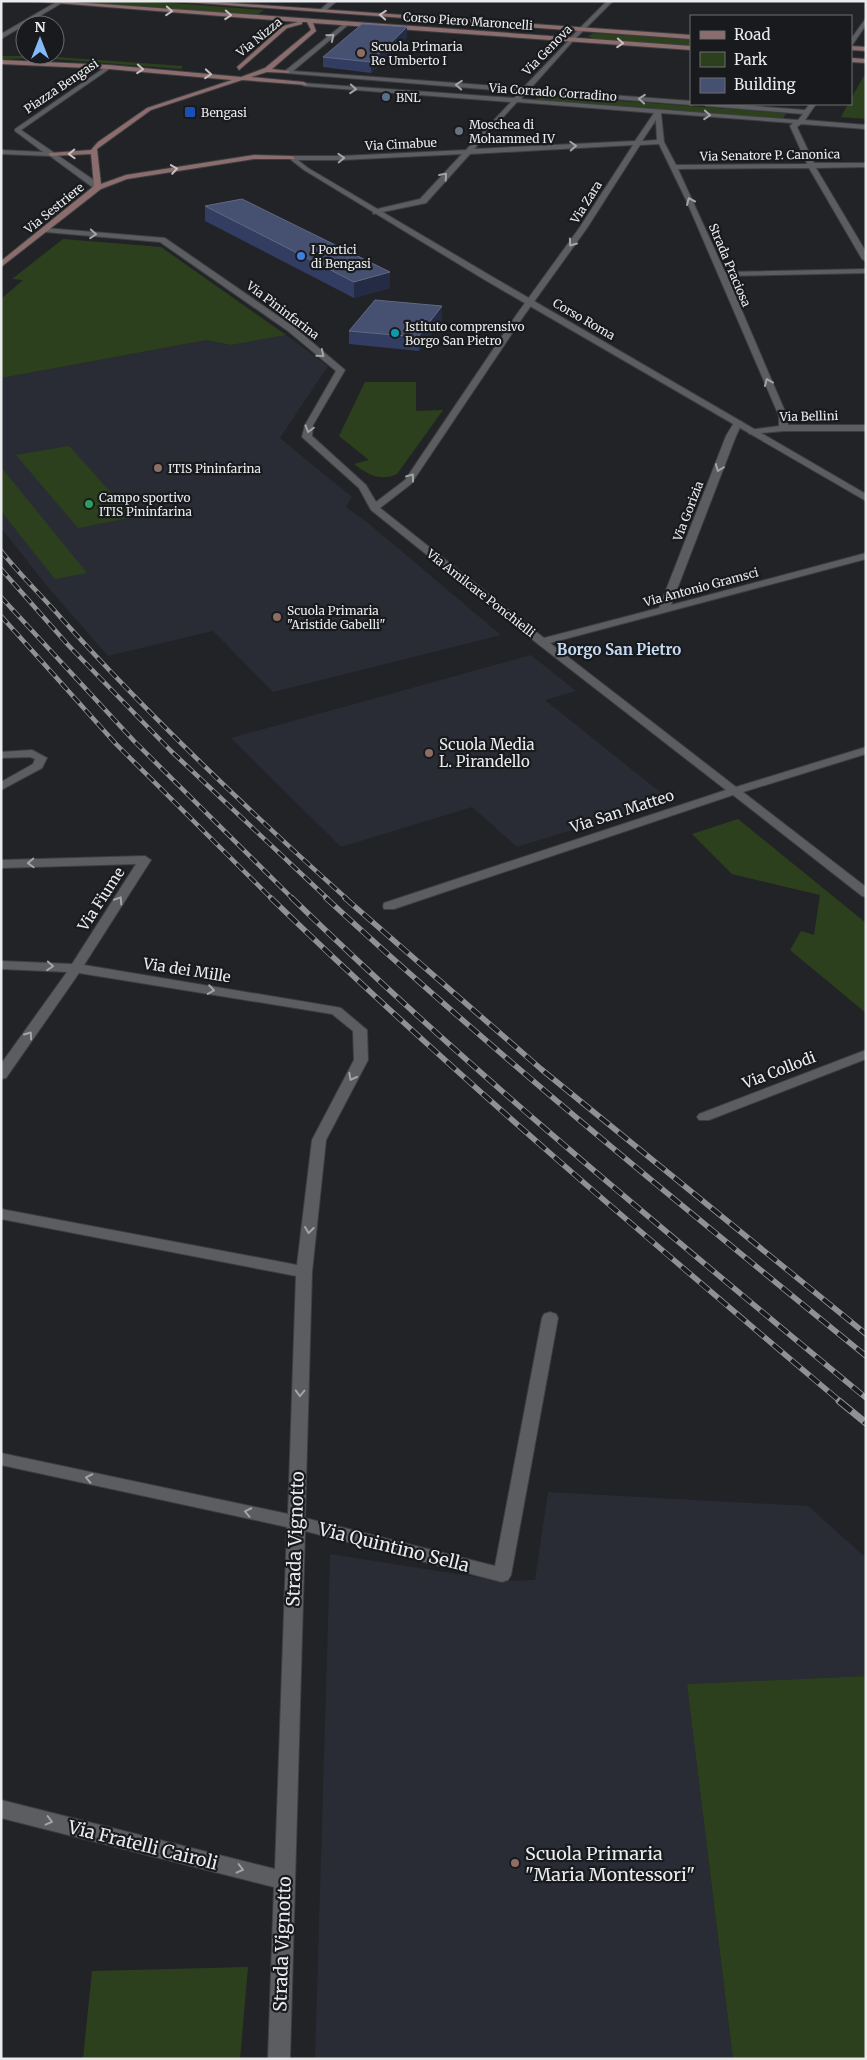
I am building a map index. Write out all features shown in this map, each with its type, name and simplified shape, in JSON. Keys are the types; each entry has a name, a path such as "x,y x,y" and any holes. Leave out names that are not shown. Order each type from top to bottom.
{"main road":[{"name":"Corso Piero Maroncelli","path":"33,1 690,48"},
{"name":"Corso Piero Maroncelli","path":"174,1 690,36"},
{"path":"257,17 283,16 288,13 276,8"},
{"name":"Via Nizza","path":"309,21 314,30 267,70 245,77 239,68 285,27 309,21 322,11"},
{"path":"852,48 866,49"},
{"path":"852,60 866,61"},
{"path":"1,62 109,66"},
{"name":"Piazza Bengasi","path":"109,66 245,77 304,84"},
{"path":"229,67 239,68"},
{"name":"Via Corrado Corradino","path":"239,68 287,72"},
{"path":"271,80 287,72 304,84"},
{"name":"Piazza Bengasi","path":"94,152 100,143 149,109 245,77"},
{"path":"51,154 94,152 98,187"},
{"name":"Via Sestriere","path":"1,265 98,187 126,177 254,157 292,158"}],"street":[{"name":"Via Nizza","path":"322,11 334,1"},
{"name":"Via Genova","path":"481,137 514,100 610,1"},
{"path":"1,37 58,3"},
{"path":"852,41 866,20"},
{"path":"287,72 346,24"},
{"name":"Piazza Bengasi","path":"98,187 17,130 109,66"},
{"name":"Via Corrado Corradino","path":"287,72 690,102"},
{"name":"Via Corrado Corradino","path":"304,84 866,127"},
{"path":"719,105 808,112"},
{"path":"812,105 800,122 793,126 811,165 854,233 866,259"},
{"name":"Strada Praciosa","path":"658,111 661,142 675,167 722,274 783,416 784,428"},
{"name":"Via Zara","path":"531,302 583,228 658,111"},
{"path":"376,212 423,200 466,151 481,137"},
{"name":"Via Cimabue","path":"292,158 342,158 661,142"},
{"path":"1,152 51,154"},
{"name":"Corso Roma","path":"292,158 306,169 376,212 866,498"},
{"name":"Via Senatore P. Canonica","path":"675,167 866,164"},
{"name":"Via Pininfarina","path":"45,230 162,240 291,329 341,370 309,425 307,437 363,487 374,508"},
{"path":"722,274 866,272"},
{"path":"374,508 408,482 531,302"},
{"name":"Via Gorizia","path":"664,609 731,436 738,423"},
{"name":"Via Bellini","path":"752,432 784,428 866,428"},
{"name":"Via Amilcare Ponchielli","path":"374,508 542,642 866,893"},
{"name":"Via Antonio Gramsci","path":"542,642 866,556"},
{"name":"Via San Matteo","path":"389,906 734,791 866,750"},
{"path":"1,754 32,753 41,758 38,766 1,788"},
{"name":"Via Fiume","path":"1,864 145,860 76,968 1,1075"},
{"name":"Via dei Mille","path":"1,965 76,968 336,1011 360,1030"},
{"name":"Strada Vignotto","path":"279,2059 304,1272 319,1140 361,1060 360,1030"},
{"name":"Via Collodi","path":"704,1117 866,1054"},
{"path":"1,1214 304,1272"},
{"name":"Via Quintino Sella","path":"1,1459 295,1522 502,1575 550,1318"},
{"name":"Via Fratelli Cairoli","path":"1,1809 284,1880"}],"shaded area":[{"name":"ITIS Pininfarina","path":"286,335 328,366 280,438 352,497 346,507 367,522 501,635 273,692 213,631 108,656 52,592 1,528 1,378 207,340 231,345"},
{"name":"Scuola Media L. Pirandello","path":"531,655 576,691 545,700 670,800 517,847 472,807 341,847 231,738"},
{"name":"Scuola Primaria \"Maria Montessori\"","path":"548,1492 808,1506 866,1558 866,1676 687,1684 733,2059 315,2059 330,1554 502,1581 535,1580"}],"green space":[{"path":"66,1 147,1 264,10 257,15"},
{"path":"594,33 690,39 690,46 594,39 588,36"},
{"path":"1,56 15,56 15,59 1,59"},
{"path":"65,58 183,66 181,69 65,60"},
{"path":"866,72 866,119 841,117 847,105 852,105 852,97"},
{"path":"540,95 786,113 783,119 535,100"},
{"path":"63,239 161,247 286,335 231,345 207,340 1,378 1,299 23,280 12,279"},
{"path":"365,382 416,382 416,411 443,410 397,474 391,476 374,476 354,464 369,460 339,436"},
{"path":"69,446 133,517 78,528 16,455"},
{"path":"1,467 87,573 55,579 1,511"},
{"path":"738,819 866,923 866,1013 790,950 801,931 814,935 820,895 732,874 692,834"},
{"path":"866,1676 866,2059 733,2059 687,1684"},
{"path":"248,1967 240,2059 83,2059 92,1971"}],"building":[{"path":"362,24 407,27 371,62 323,57"},
{"path":"242,199 390,272 354,282 205,206"},
{"path":"375,300 442,306 418,337 349,331"}],"railway":[{"path":"1,551 96,656 165,728 273,832 347,899"},
{"path":"1,569 69,646 171,751 328,899"},
{"path":"1,597 134,741 293,899"},
{"path":"1,616 116,744 272,899"},
{"path":"271,898 480,1092 623,1217 841,1402"},
{"path":"292,898 431,1028 574,1154 866,1398"},
{"path":"326,898 525,1074 866,1356"},
{"path":"345,898 541,1069 866,1334"},
{"path":"839,1401 866,1423"}],"place":[{"name":"Scuola Primaria Re Umberto I","path":"361,53"},
{"name":"BNL","path":"386,97"},
{"name":"Bengasi","path":"190,112"},
{"name":"Moschea di Mohammed IV","path":"459,131"},
{"name":"I Portici di Bengasi","path":"301,256"},
{"name":"Istituto comprensivo Borgo San Pietro","path":"395,333"},
{"name":"ITIS Pininfarina","path":"158,468"},
{"name":"Campo sportivo ITIS Pininfarina","path":"89,504"},
{"name":"Scuola Primaria \"Aristide Gabelli\"","path":"277,617"},
{"name":"Scuola Media L. Pirandello","path":"429,753"},
{"name":"Scuola Primaria \"Maria Montessori\"","path":"515,1863"}],"district":[{"name":"Borgo San Pietro","path":"619,649"}]}
